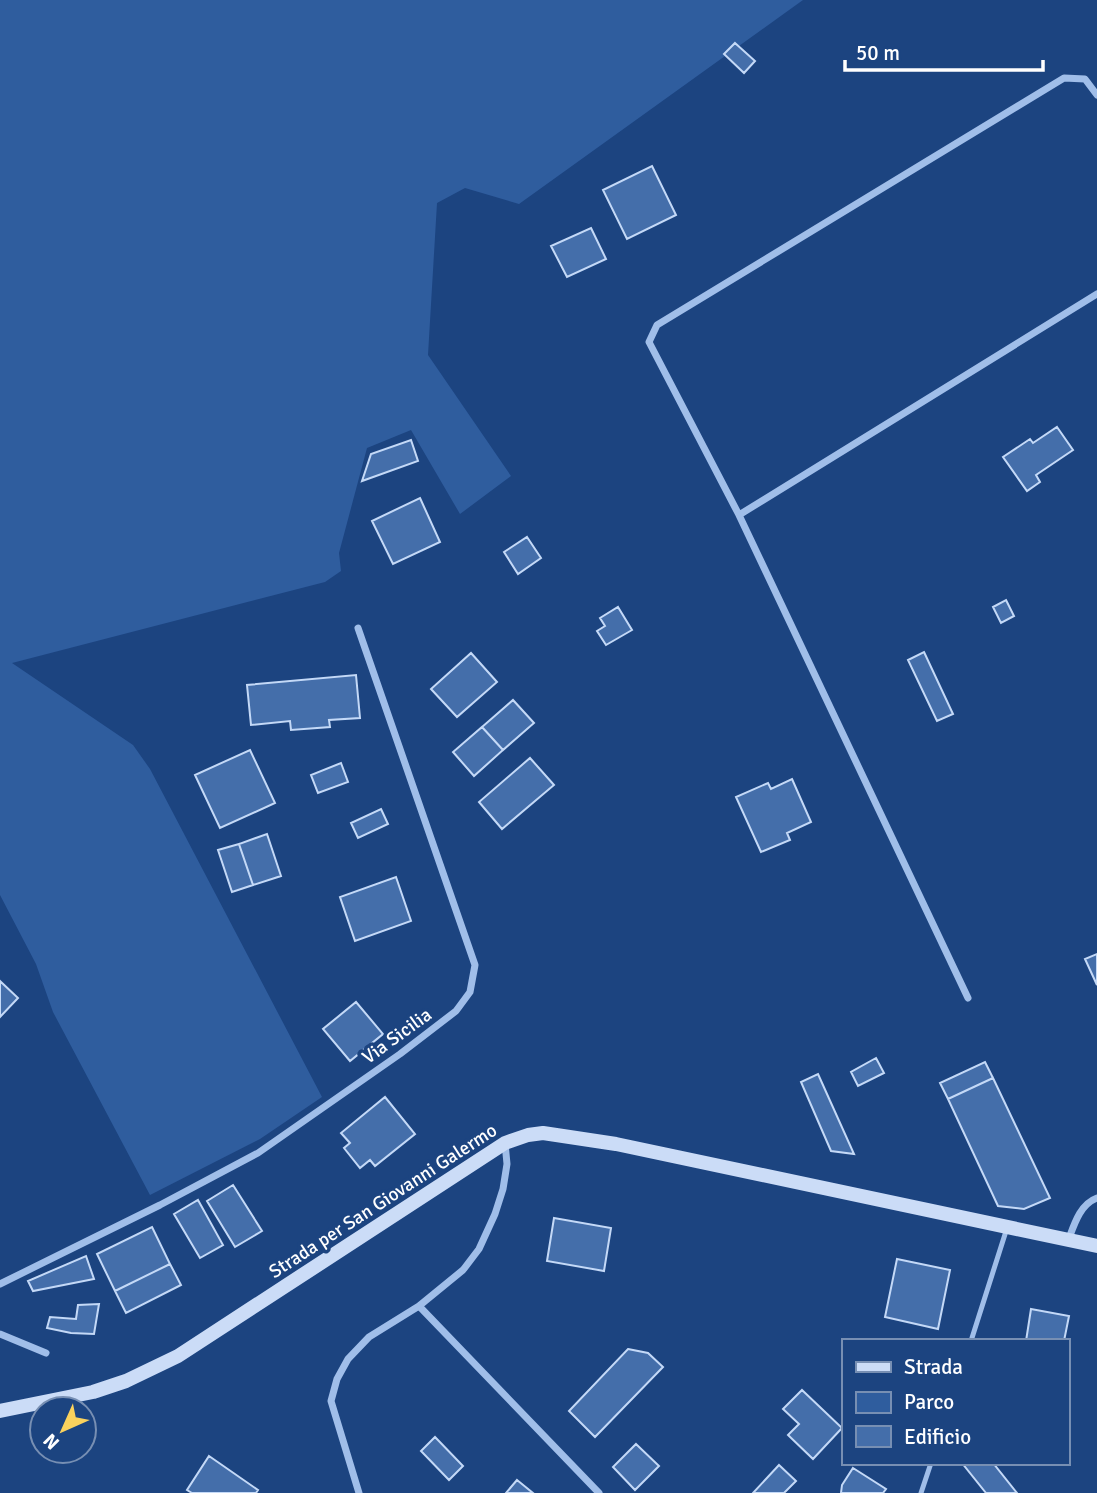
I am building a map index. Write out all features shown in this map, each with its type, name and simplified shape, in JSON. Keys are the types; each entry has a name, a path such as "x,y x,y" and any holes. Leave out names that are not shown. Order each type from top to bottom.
{"main road":[{"name":"Strada per San Giovanni Galermo","path":"0,1411 93,1392 126,1381 178,1356 505,1143 527,1135 543,1133 616,1144 1097,1246"}],"street":[{"path":"968,998 739,515 649,342 657,325 1064,78 1085,79 1097,95"},
{"path":"739,515 1097,294"},
{"name":"Via Sicilia","path":"0,1284 258,1153 400,1054 456,1011 470,992 475,965 358,628"},
{"path":"359,1493 331,1401 337,1379 348,1359 369,1337 419,1306 463,1270 479,1249 503,1189 508,1164 505,1143"},
{"path":"1068,1241 1077,1219 1090,1201 1097,1198"},
{"path":"419,1306 599,1493"},
{"path":"0,1334 47,1353"}],"lane":[{"path":"972,1339 1007,1228"},
{"path":"922,1493 930,1465"}],"green space":[{"path":"0,0 803,0 519,204 465,188 437,203 428,355 511,476 460,514 411,430 367,448 339,553 341,571 325,582 12,663 133,745 150,769 322,1097 260,1139 150,1195 53,1012 36,964 0,895"}],"building":[{"path":"735,43 755,61 744,73 724,54"},
{"path":"652,166 676,215 627,239 603,190"},
{"path":"591,228 606,259 567,277 551,246"},
{"path":"1057,427 1073,450 1036,475 1040,482 1027,491 1003,457 1030,439 1033,443"},
{"path":"411,440 418,461 362,481 371,454"},
{"path":"420,498 440,542 393,564 372,521"},
{"path":"527,537 541,558 518,574 504,552"},
{"path":"1006,600 1014,616 1001,623 993,607"},
{"path":"618,607 632,630 606,645 597,631 605,626 600,618"},
{"path":"924,652 953,714 937,721 908,660"},
{"path":"471,653 497,682 457,717 431,689"},
{"path":"356,675 360,718 329,720 330,727 291,730 290,721 251,725 247,685"},
{"path":"513,700 534,723 503,750 482,727"},
{"path":"482,727 503,750 474,776 453,752"},
{"path":"250,750 275,803 220,828 195,775"},
{"path":"530,758 554,785 502,829 479,802"},
{"path":"341,763 348,782 318,793 311,775"},
{"path":"792,779 811,822 787,833 790,840 761,852 736,797 768,783 771,789"},
{"path":"381,809 388,824 358,838 351,823"},
{"path":"267,834 281,876 253,885 239,844"},
{"path":"239,844 253,885 232,892 218,850"},
{"path":"396,877 411,921 355,941 340,897"},
{"path":"1097,954 1097,985 1085,959"},
{"path":"0,981 18,998 0,1017"},
{"path":"356,1002 383,1034 350,1061 323,1029"},
{"path":"876,1058 884,1073 858,1086 851,1072"},
{"path":"985,1062 993,1078 948,1099 940,1083"},
{"path":"818,1074 854,1154 831,1151 801,1082"},
{"path":"993,1078 1050,1198 1024,1209 998,1206 948,1099"},
{"path":"385,1097 415,1134 375,1166 370,1160 360,1168 344,1148 350,1143 341,1133"},
{"path":"233,1185 262,1231 235,1247 207,1201"},
{"path":"198,1200 223,1245 200,1258 174,1214"},
{"path":"554,1218 611,1228 604,1271 547,1261"},
{"path":"152,1227 170,1264 115,1291 97,1254"},
{"path":"86,1256 94,1279 33,1291 28,1281"},
{"path":"897,1259 950,1270 938,1329 885,1317"},
{"path":"170,1264 181,1285 126,1313 115,1291"},
{"path":"99,1304 94,1334 47,1328 50,1317 76,1319 78,1305"},
{"path":"1031,1309 1069,1316 1064,1339 1026,1339"},
{"path":"628,1349 648,1353 663,1367 595,1437 569,1411"},
{"path":"802,1390 842,1428 813,1459 788,1435 799,1424 783,1409"},
{"path":"435,1437 463,1466 449,1480 421,1451"},
{"path":"636,1444 659,1466 635,1490 613,1467"},
{"path":"209,1456 258,1490 256,1493 192,1493 187,1490"},
{"path":"779,1465 796,1481 784,1493 753,1493"},
{"path":"964,1465 995,1465 1017,1493 986,1493"},
{"path":"853,1468 886,1489 883,1493 841,1493 842,1485"},
{"path":"517,1480 533,1493 506,1493"}]}
